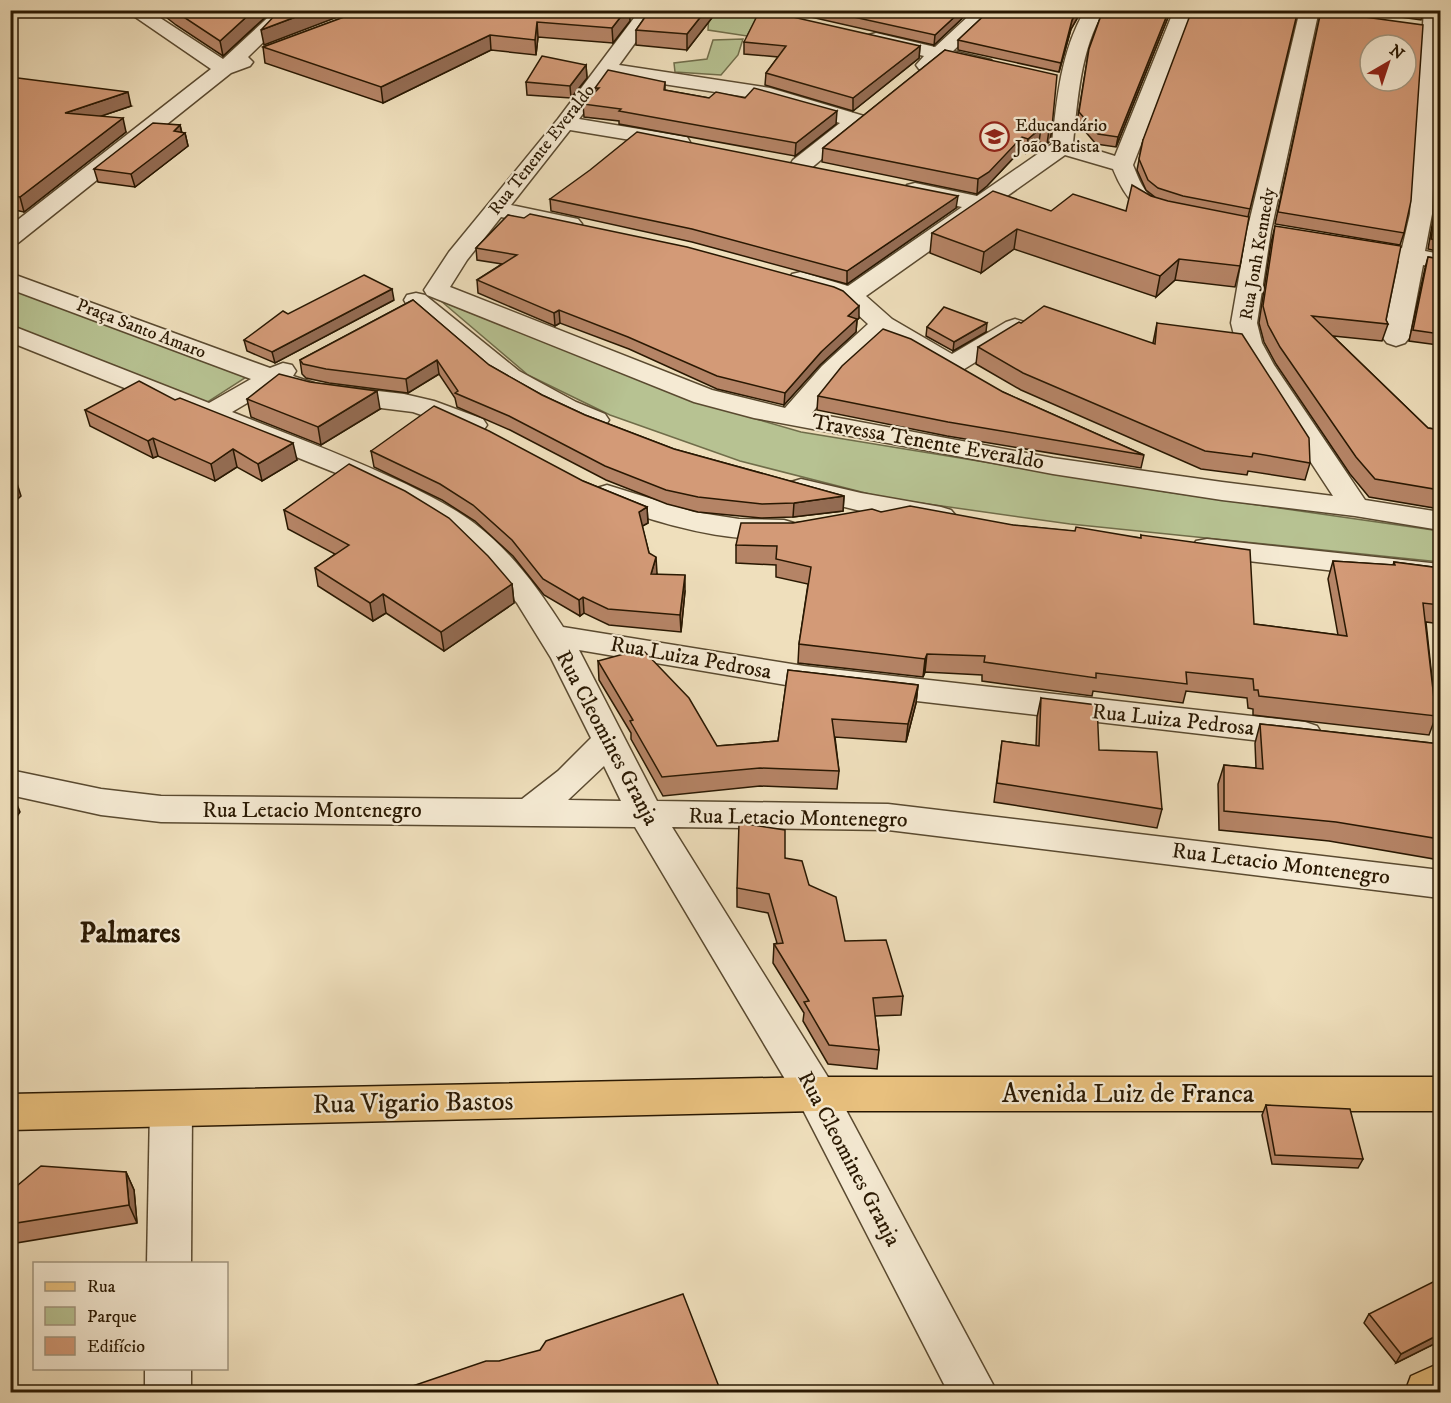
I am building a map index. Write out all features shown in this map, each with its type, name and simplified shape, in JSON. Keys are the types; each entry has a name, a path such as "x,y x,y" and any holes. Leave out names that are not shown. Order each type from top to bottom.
{"main road":[{"name":"Avenida Luiz de Franca","path":"816,1094 1440,1094"},
{"name":"Rua Vigario Bastos","path":"10,1112 816,1094"},
{"path":"1428,1392 1440,1386"}],"street":[{"path":"134,10 224,69"},
{"path":"911,78 987,10"},
{"path":"851,295 1062,147 1069,83 1083,30 1095,10"},
{"path":"1184,10 1122,165 1134,195 1143,204 1185,216"},
{"path":"10,238 224,69 279,12"},
{"name":"Rua Tenente Everaldo","path":"416,300 457,256 565,123 606,69 641,12"},
{"name":"Rua Jonh Kennedy","path":"1310,13 1260,231 1244,323 1249,343 1354,507"},
{"path":"1396,338 1405,284 1421,214 1435,23 1409,26"},
{"path":"861,36 1003,68"},
{"path":"224,69 266,53"},
{"path":"606,69 770,94 864,115 801,165"},
{"path":"1047,78 1069,83"},
{"path":"565,123 697,145"},
{"path":"1062,147 1122,165"},
{"path":"778,160 823,170"},
{"path":"890,184 980,204"},
{"path":"495,209 588,228"},
{"path":"1330,243 1440,261"},
{"path":"781,274 851,295 882,324 962,371 1027,320"},
{"name":"Praça Santo Amaro","path":"13,281 271,378 333,396 395,401 433,410 462,420 493,435"},
{"path":"416,300 510,376 566,408 617,430"},
{"name":"Travessa Tenente Everaldo","path":"416,300 703,396 754,410 1053,466 1440,521"},
{"path":"790,417 801,409 831,372 882,324"},
{"name":"Rua Cleomines Granja","path":"10,333 356,471 419,502 464,529 503,566 528,597 567,657 646,815 816,1094 973,1392"},
{"path":"209,414 302,360"},
{"path":"1135,453 1222,491"},
{"path":"581,481 637,507 681,518 721,526 760,530 806,528"},
{"path":"773,481 861,502 968,520"},
{"path":"838,523 901,509"},
{"path":"1180,545 1440,574"},
{"name":"Rua Luiza Pedrosa","path":"551,635 804,677 1334,738"},
{"path":"528,813 570,780 609,740"},
{"name":"Rua Letacio Montenegro","path":"10,782 101,802 161,809 888,817 1440,884"},
{"path":"169,1262 171,1109"},
{"path":"168,1370 168,1392"}],"green space":[{"path":"709,11 751,11 756,19 747,36 708,30"},
{"path":"743,39 738,55 721,75 675,72 674,63 707,59 713,40"},
{"path":"10,286 248,376 203,405 11,325"},
{"path":"441,301 690,400 801,432 1167,492 1440,531 1440,562 1070,524 885,498 740,461 610,415 528,375"}],"building":[{"path":"173,10 254,10 220,41"},
{"path":"280,10 314,10 261,30"},
{"path":"363,10 626,10 612,28 537,22 535,40 490,35 381,87 263,47"},
{"path":"650,10 706,10 687,34 636,30"},
{"path":"760,10 920,46 853,98 766,73 786,46 744,42"},
{"path":"822,10 962,10 935,35"},
{"path":"990,10 1078,10 1072,20 1061,63 958,40"},
{"path":"1103,10 1169,10 1118,137 1098,134 1079,112 1089,49"},
{"path":"1192,10 1298,10 1250,209 1183,196 1158,188 1148,180 1139,159 1143,140"},
{"path":"1321,11 1423,25 1411,201 1404,233 1278,212"},
{"path":"945,50 1057,75 1052,127 1049,130 1041,128 1028,139 1022,137 989,172 978,179 823,148"},
{"path":"542,56 586,65 570,86 526,82"},
{"path":"608,70 665,82 664,90 709,98 716,92 745,98 754,88 837,111 796,143 619,111 621,109 583,104 599,88 595,88"},
{"path":"10,77 128,92 65,113 123,118 20,197 10,195"},
{"path":"1440,111 1440,241 1431,239 1437,204"},
{"path":"153,123 180,125 174,131 185,133 131,174 94,169"},
{"path":"637,132 958,196 847,271 692,229 550,199"},
{"path":"1132,185 1151,196 1168,201 1249,217 1240,266 1179,259 1160,276 1017,229 984,252 932,233 993,191 1051,211 1073,194 1126,211"},
{"path":"530,214 687,247 834,287 843,291 859,306 848,316 857,319 821,352 785,393 717,376 628,337 559,310 554,313 477,280 517,255 476,248 508,215 524,218"},
{"path":"1275,226 1401,246 1386,320 1388,324 1312,316 1428,428 1440,430 1440,490 1375,479 1356,457 1280,347 1268,325 1263,306"},
{"path":"1428,257 1440,259 1440,334 1413,330"},
{"path":"364,275 392,289 272,352 244,340 283,311 288,314"},
{"path":"413,300 489,365 542,395 585,415 674,449 844,496 794,503 762,504 698,497 666,490 605,466 509,416 455,393 458,391 437,360 406,379 326,369 303,364 300,360"},
{"path":"1044,306 1155,344 1157,323 1242,334 1309,438 1310,463 1253,453 1252,457 1205,451 1023,373 978,347 1019,322 1021,323"},
{"path":"944,307 987,323 954,342 927,327"},
{"path":"883,329 911,339 1003,392 1144,455 948,422 818,396 842,366"},
{"path":"279,374 310,382 377,391 318,427 247,399"},
{"path":"139,381 175,400 180,398 293,443 258,464 233,449 211,464 153,438 148,441 85,410"},
{"path":"434,406 489,431 583,481 647,507 639,512 649,553 656,557 651,574 685,575 680,615 608,609 583,597 579,600 543,579 512,540 473,505 440,484 371,451"},
{"path":"349,464 405,491 449,518 488,556 512,584 441,632 383,594 370,603 315,568 349,545 284,510"},
{"path":"910,506 1013,525 1075,531 1076,527 1141,538 1141,535 1250,550 1254,624 1347,636 1333,561 1395,565 1394,562 1440,568 1440,605 1423,603 1436,716 1259,696 1258,690 1254,690 1253,679 1186,672 1187,684 1096,673 1096,678 984,662 985,656 927,654 925,659 799,644 811,567 776,559 777,546 736,545 741,523 793,523 872,509 881,512"},
{"path":"642,649 689,698 717,746 778,741 788,670 918,685 908,724 832,719 839,771 760,768 662,777 630,721 633,720 598,661"},
{"path":"1041,698 1097,705 1099,750 1157,752 1162,809 997,783 1002,741 1039,746"},
{"path":"1260,724 1440,744 1440,839 1336,822 1224,811 1224,765 1263,769"},
{"path":"739,823 785,830 785,858 802,861 809,885 836,897 845,941 886,940 903,996 873,998 879,1050 829,1045 804,1002 809,1001 774,944 783,943 769,894 737,888"},
{"path":"1266,1105 1350,1109 1363,1159 1275,1155"},
{"path":"41,1166 126,1172 129,1205 10,1224 10,1201 18,1185"},
{"path":"1439,1279 1440,1334 1401,1354 1369,1314"},
{"path":"683,1294 721,1392 395,1392 486,1361 499,1361 540,1350 546,1341"}],"place":[{"name":"Educandário João Batista","path":"994,136"}],"district":[{"name":"Palmares","path":"130,933"}]}
